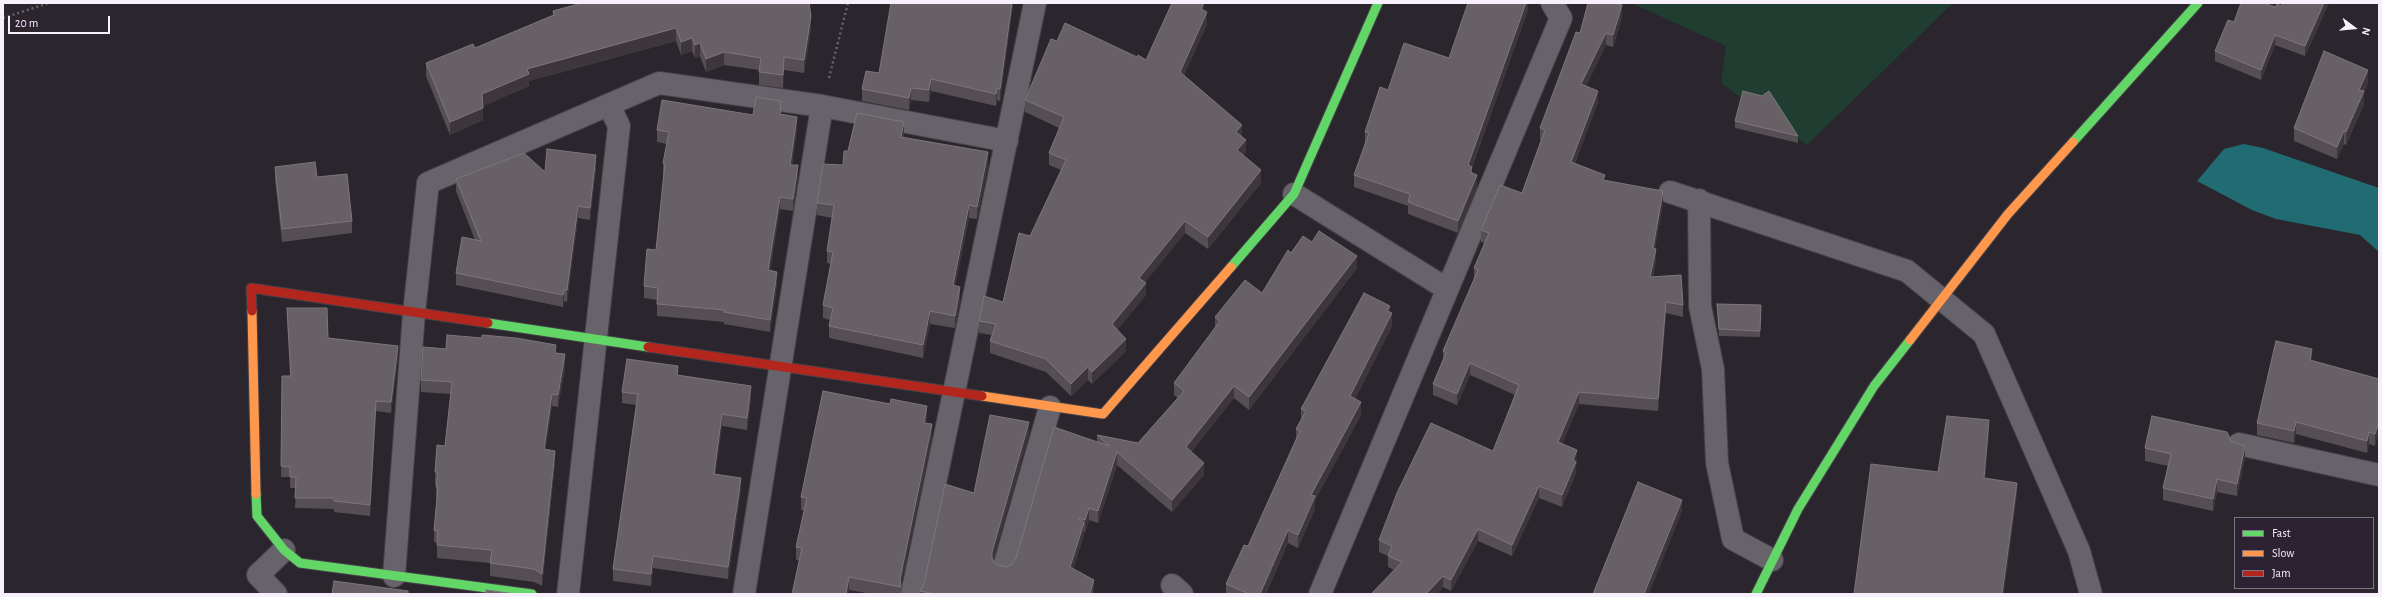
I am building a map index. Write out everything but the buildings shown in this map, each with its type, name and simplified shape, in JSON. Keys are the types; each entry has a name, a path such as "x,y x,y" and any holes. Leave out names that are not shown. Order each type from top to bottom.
{"street":[{"path":"912,594 1035,3"},
{"path":"532,594 300,563 284,550 257,516 251,288 1103,414 1294,194 1378,3"},
{"path":"1320,594 1561,18 1552,3"},
{"path":"1756,594 1798,509 1874,386 1941,298 2008,214 2198,3"},
{"path":"394,576 414,312 428,183 659,83 822,106 1007,141"},
{"path":"568,594 619,126 609,105"},
{"path":"744,594 822,106"},
{"path":"1670,192 1699,200 1906,271 1984,334 2078,550 2091,594"},
{"path":"1294,194 1447,290"},
{"path":"1699,200 1700,306 1713,369 1717,463 1733,539 1772,560"},
{"path":"1004,566 1050,407"},
{"path":"2239,444 2379,475"},
{"path":"276,594 258,575 284,550"}],"path":[{"path":"3,18 49,3"},
{"path":"822,106 848,3"}],"green space":[{"path":"1631,3 1953,3 1807,145 1721,83 1726,46"}],"water":[{"path":"2244,144 2263,148 2379,188 2379,252 2360,235 2276,219 2252,210 2197,181 2224,149"}],"traffic: fast":[{"path":"1231,267 1294,194 1378,3"},
{"path":"2073,142 2198,3"},
{"path":"488,323 648,347"},
{"path":"1756,594 1798,509 1874,386 1910,340"},
{"path":"256,494 257,516 284,550 300,563 532,594"}],"traffic: slow":[{"path":"1910,340 2008,214 2073,142"},
{"path":"982,396 1103,414 1231,267"},
{"path":"252,311 256,494"}],"traffic: jam":[{"path":"252,311 251,288 488,323"},
{"path":"648,347 982,396"}]}
